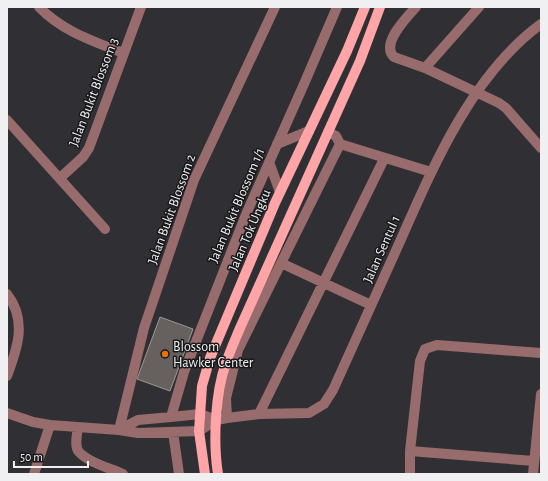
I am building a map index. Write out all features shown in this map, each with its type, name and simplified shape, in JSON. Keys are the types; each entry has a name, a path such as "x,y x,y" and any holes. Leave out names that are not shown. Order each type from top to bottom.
{"main road":[{"name":"Jalan Tok Ungku","path":"204,474 199,431 202,386 210,358 280,192 347,51 364,7"},
{"path":"218,474 215,458 216,420 225,365 240,328 360,61 380,7"}],"street":[{"path":"39,7 62,27 87,39 123,52"},
{"name":"Jalan Bukit Blossom 3","path":"60,178 83,157 89,148 123,52 141,7"},
{"name":"Jalan Bukit Blossom 2","path":"119,430 144,328 194,180 275,7"},
{"name":"Jalan Bukit Blossom 1/1","path":"171,417 187,365 247,212 337,7"},
{"path":"416,7 400,26 394,37 389,50 394,57 425,68 499,103 506,108 541,148"},
{"path":"425,68 479,7"},
{"name":"Jalan Sentul 1","path":"216,420 259,414 309,413 324,404 333,390 431,172 476,93 512,48 541,24"},
{"path":"7,120 105,229"},
{"path":"277,144 309,131"},
{"path":"328,132 336,136 340,144 384,159 431,172"},
{"path":"227,418 226,398 238,350 340,144"},
{"path":"259,414 384,159"},
{"path":"269,162 280,192"},
{"path":"280,263 371,305"},
{"path":"7,294 17,313 19,338 7,376"},
{"path":"410,474 410,451 420,361 426,349 437,345 541,353"},
{"path":"533,474 541,394"},
{"path":"7,413 33,422 50,425 119,430 138,433 199,431 216,420"},
{"path":"119,430 138,420 200,414 216,420"},
{"path":"34,474 50,425"},
{"path":"78,427 76,444 79,452 88,458 123,474"},
{"path":"173,432 179,474"},
{"path":"410,451 534,461"}],"building":[{"name":"Blossom Hawker Center","path":"160,317 193,329 170,391 137,379"}],"place":[{"name":"Blossom Hawker Center","path":"165,354"}]}
